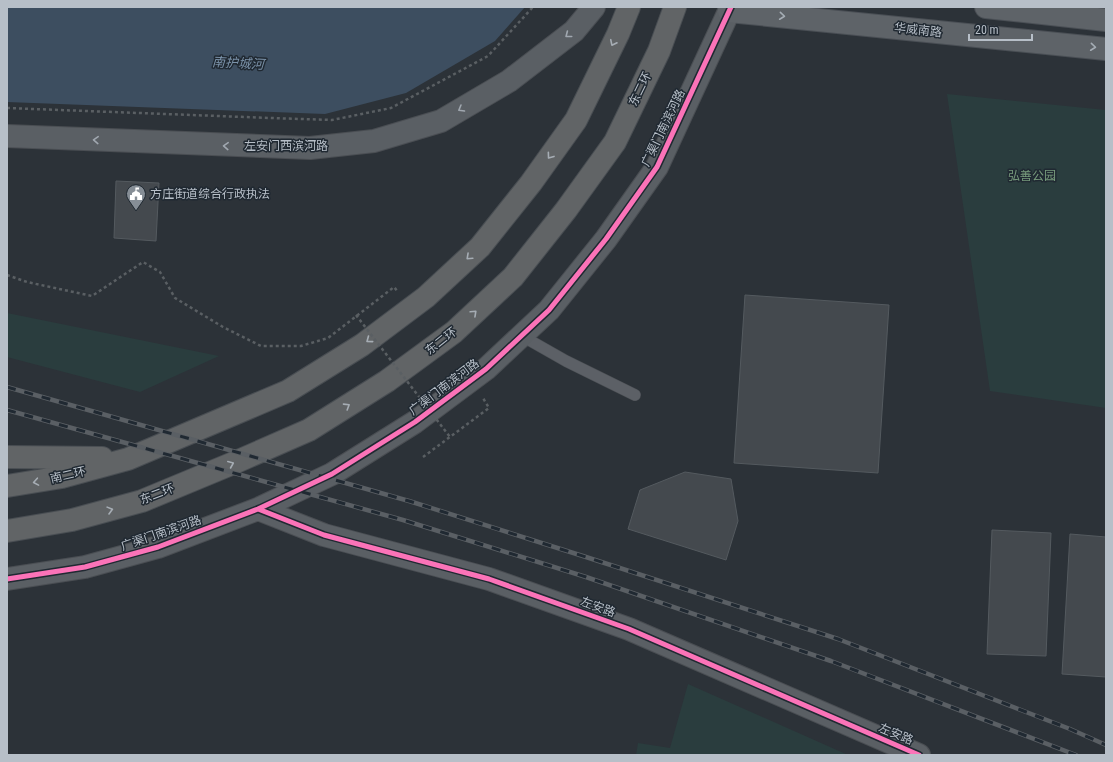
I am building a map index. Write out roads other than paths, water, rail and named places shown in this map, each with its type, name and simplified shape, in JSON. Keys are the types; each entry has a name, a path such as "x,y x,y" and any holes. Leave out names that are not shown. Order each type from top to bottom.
{"highway":[{"path":"7,457 128,459 288,391 362,345 426,298 480,247 531,183 576,120 618,34 629,7"},
{"name":"东二环","path":"7,531 72,520 142,501 309,430 387,382 454,332 513,277 566,210 615,142 659,51 675,7"},
{"name":"南二环","path":"7,486 62,477 128,459"}],"main road":[{"path":"986,7 1106,20"},
{"name":"华威南路","path":"730,9 1106,49"}],"street":[{"name":"左安门西滨河路","path":"7,136 310,148 374,141 441,121 509,81 574,31 594,7"},
{"name":"广渠门南滨河路","path":"7,580 85,567 158,547 258,509 332,474 415,422 486,369 549,310 606,239 657,167 730,9"},
{"name":"左安路","path":"258,509 324,535 489,579 629,629 920,755"}],"lane":[{"path":"522,336 566,361 635,395"}],"water":[{"name":"南护城河","path":"7,7 525,7 495,41 406,93 325,114 7,102"}],"railway":[{"path":"7,387 409,501 838,639 1070,729 1106,745"},
{"path":"7,410 403,520 586,577 831,661 1076,755"}],"place":[{"name":"方庄街道综合行政执法","path":"136,211"}],"park label":[{"name":"弘善公园","path":"1032,176"}]}
